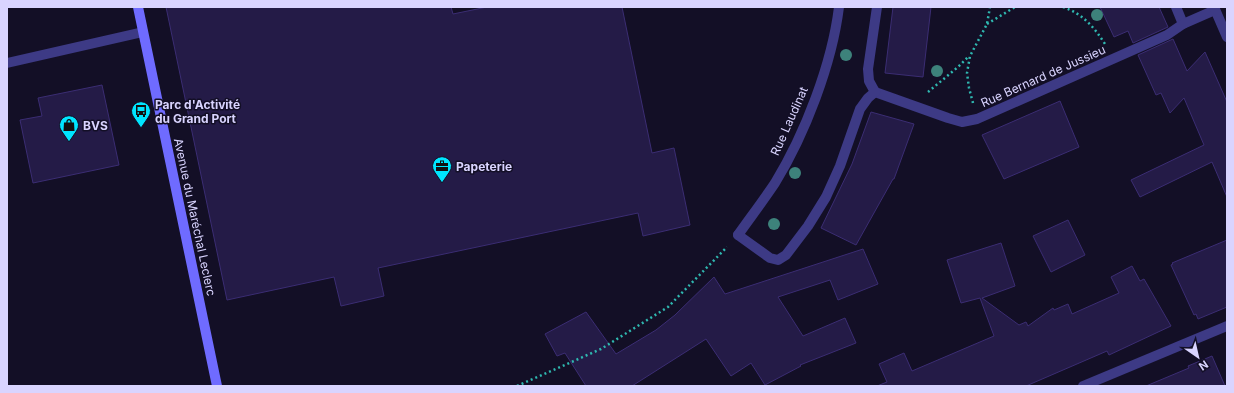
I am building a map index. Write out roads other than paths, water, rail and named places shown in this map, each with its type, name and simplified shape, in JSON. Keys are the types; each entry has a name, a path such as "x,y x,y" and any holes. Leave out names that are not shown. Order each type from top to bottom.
{"street":[{"name":"Avenue du Maréchal Leclerc","path":"138,7 217,386"},
{"name":"Rue Laudinat","path":"839,7 828,59 817,93 799,136 775,182 738,235 770,258 778,260 786,255 808,226 826,197 840,166 860,109 868,98 875,92"},
{"path":"875,92 869,81 868,69 878,7"},
{"path":"1176,7 1183,24"},
{"path":"1215,8 1227,37"},
{"name":"Rue Bernard de Jussieu","path":"875,92 962,122 982,117 1167,35 1183,24 1215,8"},
{"path":"7,63 143,32"},
{"path":"1083,386 1227,326"}],"place":[{"name":"Parc d'Activité du Grand Port","path":"141,128"},
{"name":"BVS","path":"69,142"},
{"name":"Papeterie","path":"442,183"}]}
